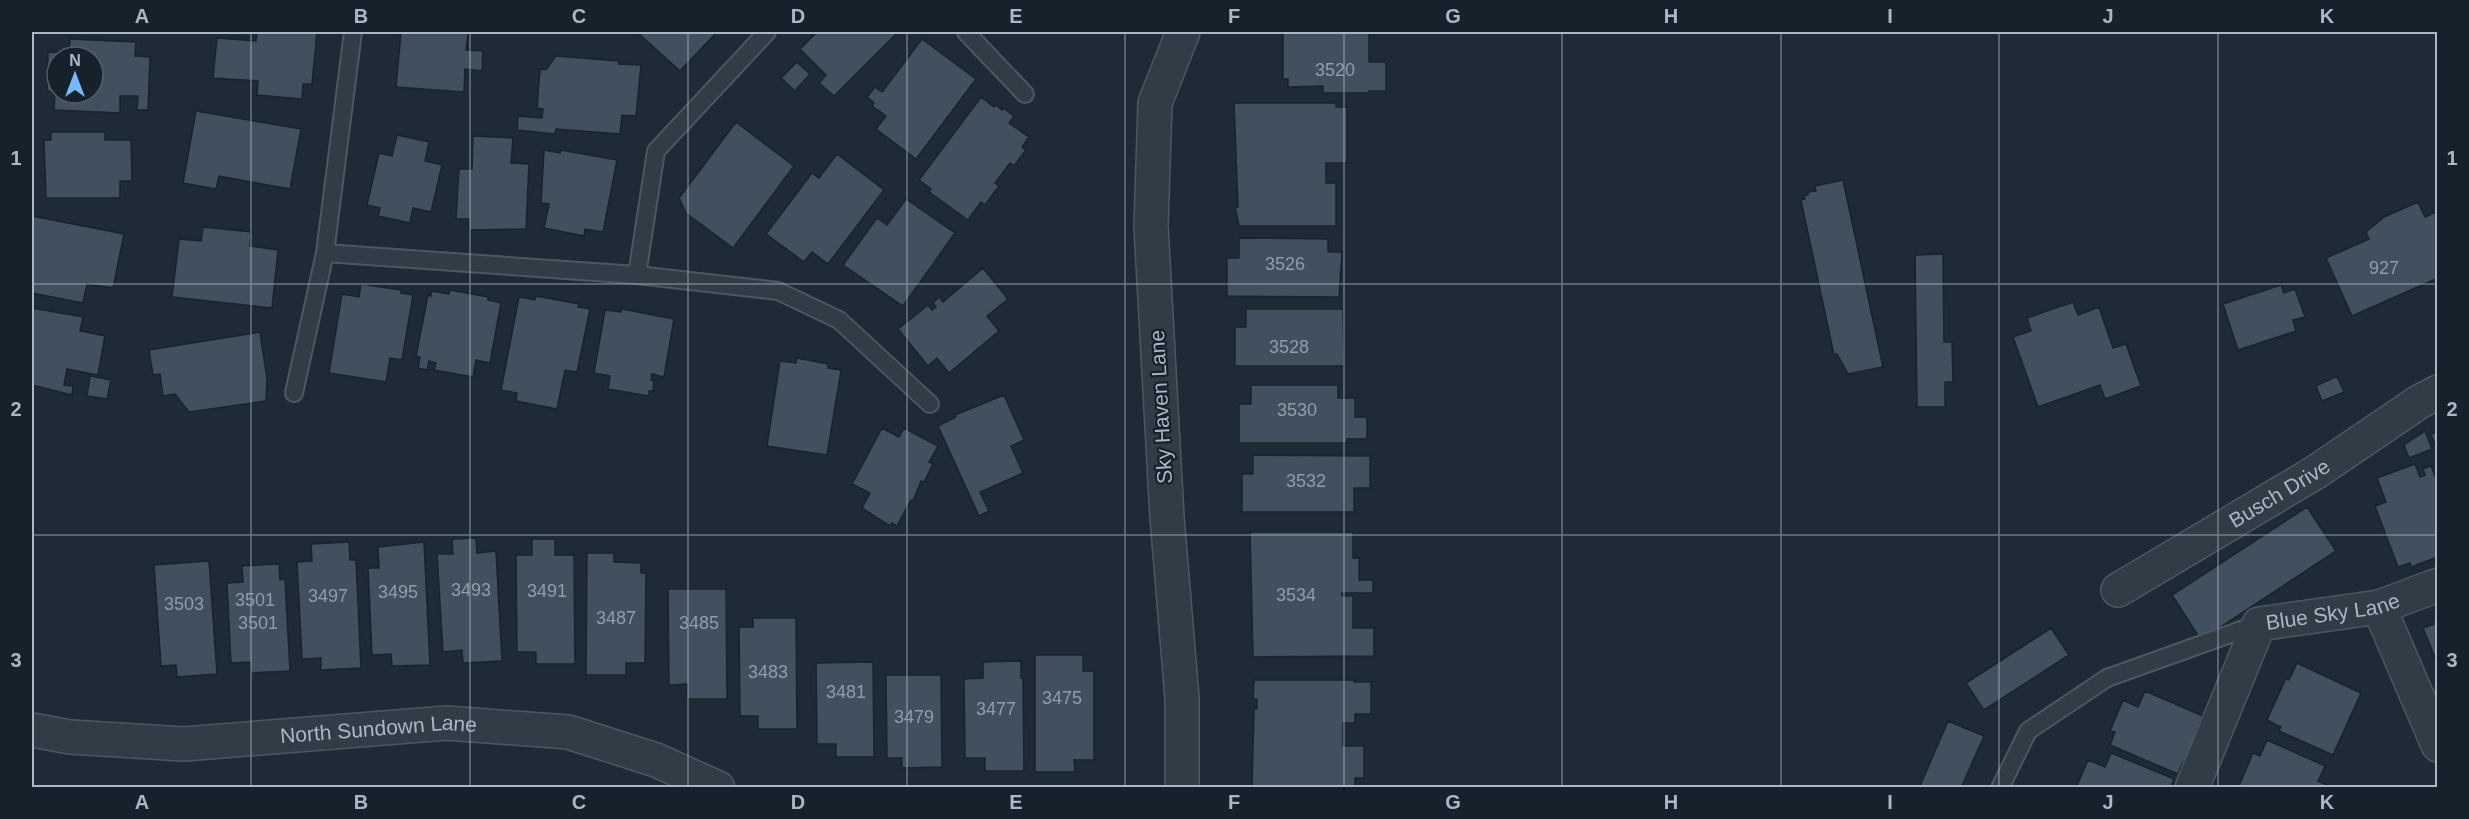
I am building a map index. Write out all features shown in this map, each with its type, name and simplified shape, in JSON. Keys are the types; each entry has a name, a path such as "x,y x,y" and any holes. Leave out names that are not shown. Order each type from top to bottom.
{"street":[{"name":"Sky Haven Lane","path":"1182,788 1182,699 1167,517 1151,226 1155,103 1183,32"},
{"name":"Busch Drive","path":"2118,590 2316,472 2419,402 2438,392"},
{"name":"Blue Sky Lane","path":"2192,788 2259,624 2379,607 2438,585"},
{"path":"2379,607 2438,745"},
{"name":"North Sundown Lane","path":"32,730 70,737 184,744 447,723 568,732 656,760 718,788"}],"lane":[{"path":"294,393 325,253 352,32"},
{"path":"637,275 656,151 767,32"},
{"path":"966,32 1025,94"},
{"path":"325,253 637,275 778,291 839,321 930,404"},
{"path":"2001,788 2028,730 2107,678 2259,624"}],"building":[{"path":"257,32 317,32 312,84 303,84 302,99 257,95 258,81 213,78 217,38 256,41"},
{"path":"401,32 468,33 466,50 483,51 482,71 465,69 464,92 396,87"},
{"path":"637,32 717,32 680,71"},
{"path":"817,32 898,32 834,96 819,83 826,75 800,49"},
{"path":"1283,32 1369,32 1369,62 1386,62 1386,91 1323,93 1323,86 1288,87 1288,79 1283,79"},
{"path":"70,39 136,42 135,56 150,57 148,110 137,110 138,96 120,96 120,113 54,110 54,105 105,105 105,45 70,45"},
{"path":"922,39 976,79 916,159 876,129 886,116 872,106 874,103 867,97 875,87 882,92"},
{"path":"556,56 641,65 636,116 622,115 620,134 556,129 555,134 517,130 518,116 542,118 543,109 537,108 540,69 546,70"},
{"path":"797,62 810,74 795,91 781,78"},
{"path":"981,97 994,107 996,105 1002,110 1003,108 1014,116 1009,123 1029,137 1022,147 1026,150 1014,166 1010,163 995,183 999,186 985,205 981,202 968,220 929,192 931,189 919,180"},
{"path":"1234,103 1336,103 1336,107 1347,107 1347,163 1326,163 1326,183 1336,183 1336,226 1239,226 1235,207 1238,207"},
{"path":"196,111 301,129 290,189 219,176 216,189 183,183"},
{"path":"736,122 794,166 733,248 686,213 679,198"},
{"path":"51,132 105,132 105,140 131,140 132,181 120,181 120,198 46,198 44,140 51,140"},
{"path":"397,135 429,142 425,161 442,165 431,212 413,208 410,223 378,216 380,208 367,205 379,153 392,156"},
{"path":"473,136 513,138 511,163 529,164 526,229 469,230 469,219 456,219 459,169 472,169"},
{"path":"544,150 560,153 561,150 617,160 603,232 585,229 584,236 544,228 549,204 541,203"},
{"path":"837,154 884,190 828,264 812,252 804,262 766,234 812,173 819,178"},
{"path":"1843,180 1883,367 1848,374 1837,354 1834,355 1801,200 1805,199 1804,196 1808,195 1808,192 1816,191 1815,186"},
{"path":"906,199 955,233 903,306 843,265 877,218 887,225"},
{"path":"2418,202 2425,217 2438,211 2438,278 2352,316 2326,258 2369,239 2366,232 2384,217"},
{"path":"32,216 124,234 113,288 87,284 83,303 32,293"},
{"path":"203,227 251,232 250,246 278,250 272,308 172,297 179,239 201,241"},
{"path":"1239,238 1328,239 1328,252 1342,252 1339,297 1227,296 1227,258 1239,258"},
{"path":"1943,254 1944,342 1952,342 1953,382 1945,382 1945,407 1917,407 1915,255"},
{"path":"983,268 1008,299 987,316 999,331 949,373 937,358 928,366 898,329 928,305 932,310 936,307 933,303 939,297 943,302"},
{"path":"361,284 401,290 401,293 413,295 402,360 390,358 386,382 329,373 342,294 359,297"},
{"path":"2281,285 2284,293 2295,289 2305,317 2293,320 2296,331 2238,350 2223,304"},
{"path":"450,290 488,297 488,300 501,303 490,363 476,360 473,377 434,370 436,363 429,361 427,370 418,368 420,357 416,356 428,295 431,296 431,291 449,294"},
{"path":"536,296 579,304 578,307 590,309 577,372 565,370 557,409 516,401 517,393 501,390 519,297 535,300"},
{"path":"2073,302 2078,315 2099,307 2113,348 2126,344 2141,386 2105,399 2100,385 2038,407 2013,337 2031,331 2027,318"},
{"path":"32,308 83,317 80,331 105,336 98,375 67,369 64,385 73,386 72,395 32,385"},
{"path":"622,309 674,319 664,377 652,374 653,391 649,391 649,396 608,389 610,376 594,373 605,310 621,312"},
{"path":"1246,309 1343,309 1344,366 1235,366 1235,327 1246,327"},
{"path":"260,332 267,379 266,401 189,412 175,394 163,396 160,374 153,375 149,350"},
{"path":"797,358 828,364 828,368 841,370 827,455 767,446 780,361 796,363"},
{"path":"90,376 111,380 107,399 87,396"},
{"path":"2337,376 2344,392 2322,401 2316,386"},
{"path":"1251,385 1338,385 1338,398 1355,398 1355,417 1367,417 1367,439 1347,439 1347,443 1239,443 1239,404 1251,404"},
{"path":"1004,395 1024,440 1011,446 1023,473 980,492 989,511 979,516 938,426 956,417 955,415"},
{"path":"882,428 899,437 904,428 938,446 929,462 933,464 924,482 921,481 913,501 911,500 897,526 892,523 890,526 862,508 870,493 852,484"},
{"path":"2425,431 2432,449 2409,458 2404,445"},
{"path":"2438,432 2438,453 2431,434"},
{"path":"1253,455 1370,456 1370,488 1354,488 1354,512 1242,512 1242,474 1253,474"},
{"path":"2415,464 2420,477 2425,475 2423,469 2431,466 2438,483 2438,557 2411,567 2410,563 2398,567 2375,506 2386,502 2377,478"},
{"path":"2307,507 2336,551 2201,640 2172,595"},
{"path":"1250,532 1353,532 1353,558 1359,558 1359,580 1373,580 1373,593 1342,593 1342,596 1353,596 1353,628 1374,628 1374,656 1253,657"},
{"path":"476,538 477,553 496,551 502,661 463,663 462,650 443,652 437,554 453,554 452,539"},
{"path":"532,539 555,539 555,555 574,555 575,664 536,664 536,652 517,652 516,555 532,555"},
{"path":"349,542 350,560 356,560 361,668 321,670 321,658 302,659 297,562 312,561 311,544"},
{"path":"424,542 430,665 392,666 391,654 372,655 368,568 379,568 378,547"},
{"path":"587,553 614,553 614,562 641,563 641,573 646,573 645,663 626,663 626,675 586,675"},
{"path":"209,561 217,674 177,677 176,665 161,666 154,565"},
{"path":"279,564 280,580 285,579 290,671 251,673 250,662 231,663 227,583 243,582 242,566"},
{"path":"668,589 726,589 727,699 687,699 687,684 669,685"},
{"path":"753,618 796,618 797,729 758,729 758,716 740,716 739,627 753,627"},
{"path":"2438,619 2438,665 2423,628 2434,624 2433,621"},
{"path":"2051,628 2069,655 1984,710 1966,683"},
{"path":"1035,655 1083,655 1083,671 1094,671 1094,760 1074,760 1075,772 1035,772"},
{"path":"1021,661 1024,771 985,771 985,758 965,758 964,679 983,678 983,662"},
{"path":"873,662 874,757 836,757 836,744 817,744 816,663"},
{"path":"2297,663 2361,693 2333,755 2279,731 2281,727 2267,720 2286,678 2289,680"},
{"path":"886,675 941,675 942,767 902,768 902,758 887,758"},
{"path":"1254,680 1371,682 1371,714 1355,714 1355,723 1343,723 1343,746 1364,746 1364,778 1355,778 1355,788 1252,788 1254,709 1257,709 1257,699 1253,699"},
{"path":"2145,691 2203,716 2196,732 2202,735 2189,765 2183,762 2178,774 2110,745 2115,732 2110,731 2123,700 2138,707"},
{"path":"1948,721 1984,736 1961,788 1922,788 1920,786"},
{"path":"2267,740 2325,766 2318,781 2334,788 2238,788 2253,753 2260,756"},
{"path":"2111,753 2174,779 2170,788 2076,788 2088,760 2105,767"}]}
